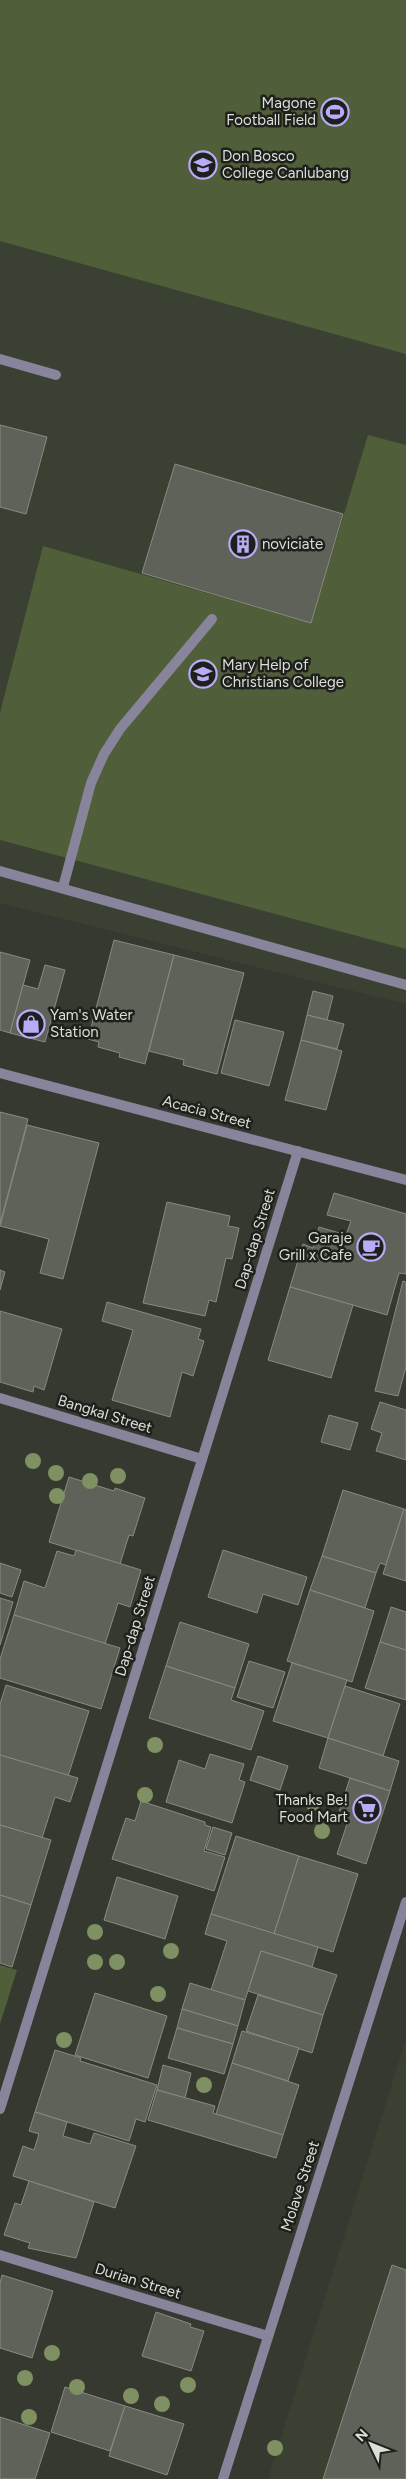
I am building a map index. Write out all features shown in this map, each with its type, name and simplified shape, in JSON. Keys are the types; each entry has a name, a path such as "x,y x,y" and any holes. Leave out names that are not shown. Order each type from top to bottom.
{"street":[{"path":"0,359 56,375"},
{"path":"63,887 92,783 104,754 120,729 212,619"},
{"path":"0,871 63,887 406,985"},
{"name":"Acacia Street","path":"0,1073 406,1180"},
{"name":"Dap-dap Street","path":"0,2110 298,1151"},
{"name":"Bangkal Street","path":"0,1398 202,1459"},
{"name":"Molave Street","path":"223,2479 406,1902"},
{"name":"Durian Street","path":"0,2255 268,2336"}],"shaded area":[{"path":"0,0 406,0 406,1004 0,903"},
{"path":"406,2039 406,2479 268,2479"}],"green space":[{"name":"Don Bosco College Canlubang","path":"0,0 406,0 406,354 0,241"},
{"path":"368,435 406,445 406,949 0,840 0,713 43,546 311,623"},
{"path":"0,1965 17,1970 0,2024"}],"building":[{"path":"0,425 47,437 26,514 0,507"},
{"name":"noviciate","path":"175,464 343,514 311,623 142,573"},
{"path":"114,940 174,955 145,1064 119,1057 120,1053 98,1047 99,1042 88,1039"},
{"path":"0,952 30,960 10,1033 0,1030"},
{"path":"174,955 244,973 217,1074 183,1065 184,1060 149,1051"},
{"path":"45,965 65,970 45,1042 10,1033 23,985 38,989"},
{"path":"313,991 333,996 327,1020 307,1015"},
{"path":"307,1015 344,1024 337,1049 301,1040"},
{"path":"235,1020 284,1032 269,1086 221,1073"},
{"path":"301,1040 342,1051 326,1110 285,1100"},
{"path":"0,1112 28,1119 0,1224"},
{"path":"27,1125 99,1143 63,1279 40,1273 49,1239 0,1226"},
{"path":"334,1193 406,1214 406,1274 399,1273 387,1315 290,1287 303,1244 313,1248 319,1227 346,1235 351,1221 327,1215"},
{"path":"167,1202 230,1216 228,1226 239,1228 232,1259 226,1258 216,1302 209,1300 205,1316 143,1303"},
{"path":"0,1270 5,1272 0,1290"},
{"path":"403,1281 406,1282 406,1367 398,1396 375,1391"},
{"path":"290,1287 353,1305 331,1378 268,1360"},
{"path":"107,1302 201,1329 198,1339 204,1341 193,1376 182,1372 170,1417 112,1400 133,1330 102,1321"},
{"path":"0,1311 62,1329 44,1390 34,1386 33,1392 0,1382"},
{"path":"380,1402 406,1410 406,1460 376,1451 382,1433 371,1429"},
{"path":"329,1415 358,1423 350,1450 321,1442"},
{"path":"69,1477 114,1491 115,1488 145,1498 133,1536 129,1535 120,1564 49,1542"},
{"path":"343,1490 404,1509 386,1565 380,1563 376,1573 322,1556"},
{"path":"404,1509 406,1510 406,1581 383,1574"},
{"path":"76,1550 141,1570 130,1607 118,1603 105,1644 14,1615 24,1581 45,1588 57,1551 74,1556"},
{"path":"223,1550 307,1577 298,1605 263,1594 257,1613 208,1597"},
{"path":"322,1556 376,1573 365,1608 310,1590"},
{"path":"0,1563 21,1570 12,1597 0,1593"},
{"path":"310,1590 374,1611 352,1682 287,1661"},
{"path":"0,1598 13,1602 0,1645"},
{"path":"391,1607 406,1612 406,1650 380,1642"},
{"path":"14,1615 120,1648 101,1709 0,1678 0,1659"},
{"path":"180,1622 249,1644 235,1688 166,1666"},
{"path":"380,1642 406,1650 406,1700 365,1688"},
{"path":"249,1661 285,1672 273,1708 237,1697"},
{"path":"292,1663 347,1680 328,1738 273,1721"},
{"path":"166,1666 235,1688 231,1700 264,1711 251,1750 149,1718"},
{"path":"6,1685 89,1711 68,1776 0,1755 0,1704"},
{"path":"345,1686 400,1704 383,1756 328,1738"},
{"path":"328,1738 399,1761 390,1791 319,1768"},
{"path":"210,1754 244,1764 239,1780 245,1782 232,1823 166,1802 179,1760 205,1769"},
{"path":"0,1755 78,1778 70,1802 55,1797 42,1838 0,1825"},
{"path":"258,1756 288,1766 280,1790 250,1780"},
{"path":"350,1778 390,1791 366,1864 337,1854 347,1824 336,1821"},
{"path":"141,1801 205,1822 205,1825 211,1827 204,1851 225,1857 214,1891 112,1859 126,1818 135,1821"},
{"path":"0,1825 51,1840 31,1905 0,1895"},
{"path":"213,1827 232,1833 225,1855 206,1849"},
{"path":"236,1836 299,1856 274,1934 211,1914"},
{"path":"299,1856 358,1874 333,1952 274,1934"},
{"path":"117,1877 178,1896 165,1939 104,1920"},
{"path":"0,1895 31,1905 12,1967 0,1963"},
{"path":"211,1914 318,1947 312,1967 261,1951 245,2000 211,1990 227,1941 205,1934"},
{"path":"261,1951 337,1975 323,2015 248,1991"},
{"path":"190,1983 245,2000 238,2026 182,2009"},
{"path":"95,1993 167,2016 148,2078 75,2055"},
{"path":"258,1995 323,2015 312,2053 246,2031"},
{"path":"182,2009 238,2026 233,2044 177,2028"},
{"path":"177,2028 233,2044 224,2074 168,2058"},
{"path":"242,2031 299,2048 288,2081 232,2063"},
{"path":"55,2050 81,2058 80,2061 157,2085 145,2122 136,2119 129,2141 35,2112"},
{"path":"232,2063 299,2085 283,2135 216,2114"},
{"path":"163,2065 191,2073 185,2098 157,2090"},
{"path":"157,2090 215,2106 213,2113 283,2135 276,2158 148,2120"},
{"path":"35,2112 67,2122 63,2136 90,2144 94,2133 136,2146 115,2208 13,2176 23,2146 34,2150 39,2134 29,2131"},
{"path":"29,2181 94,2202 76,2258 28,2248 30,2243 4,2235 15,2203 21,2205"},
{"path":"392,2265 406,2270 406,2479 323,2479"},
{"path":"2,2275 53,2291 32,2358 0,2348 0,2283"},
{"path":"156,2312 191,2324 190,2327 204,2331 191,2371 142,2356"},
{"path":"65,2387 125,2406 110,2451 51,2432"},
{"path":"125,2406 184,2424 167,2475 109,2456"},
{"path":"0,2417 50,2433 35,2479 0,2479"}],"place":[{"name":"Magone Football Field","path":"335,112"},
{"name":"Don Bosco College Canlubang","path":"203,165"},
{"name":"noviciate","path":"243,544"},
{"name":"Mary Help of Christians College","path":"203,674"},
{"name":"Yam's Water Station","path":"31,1024"},
{"name":"Garaje Grill x Cafe","path":"371,1247"},
{"name":"Thanks Be! Food Mart","path":"367,1809"}]}
